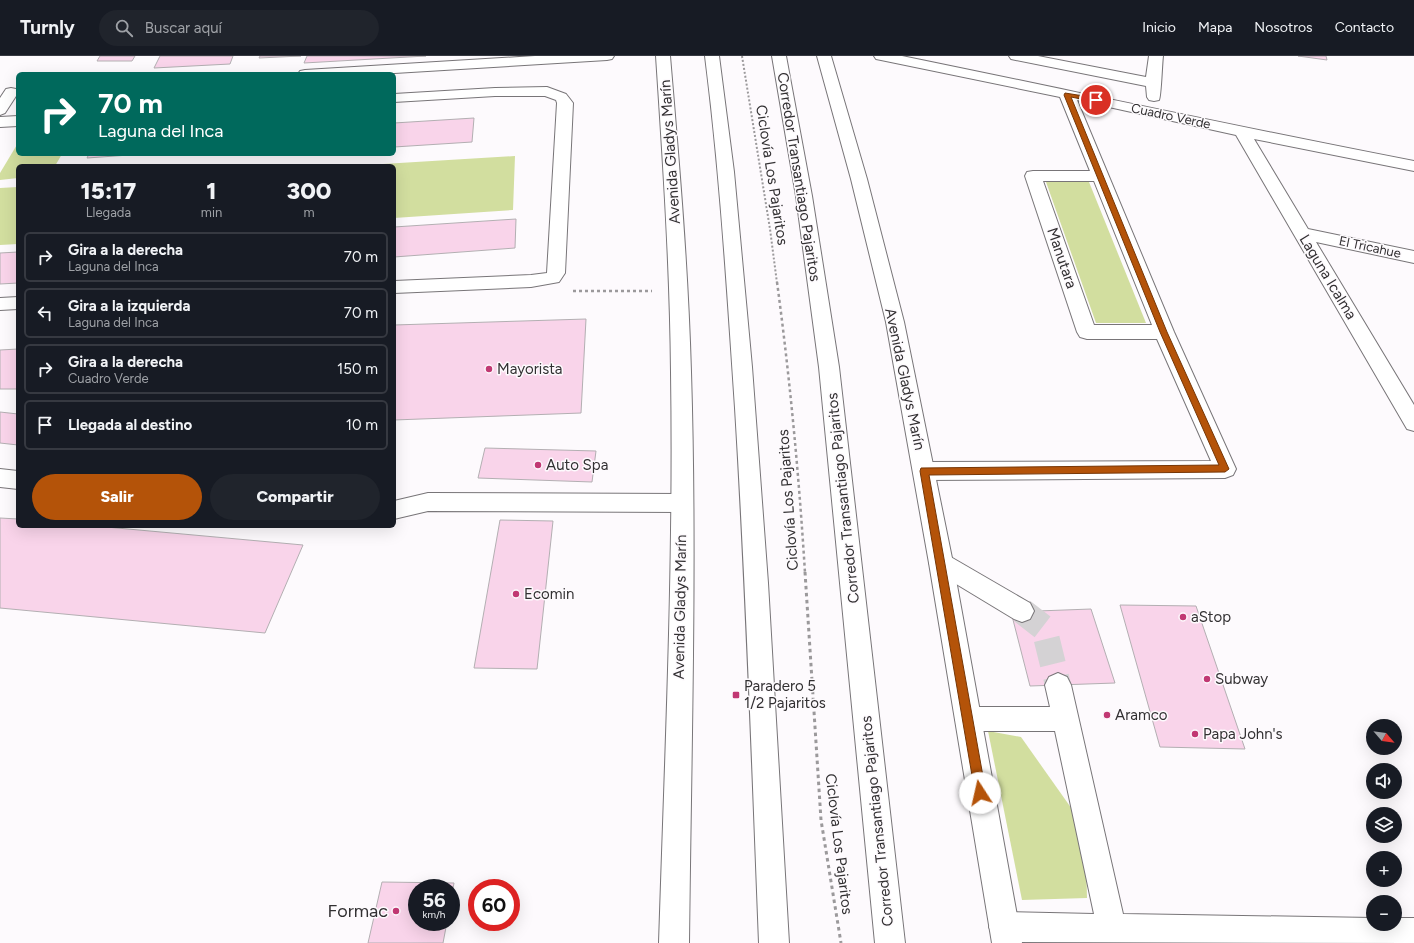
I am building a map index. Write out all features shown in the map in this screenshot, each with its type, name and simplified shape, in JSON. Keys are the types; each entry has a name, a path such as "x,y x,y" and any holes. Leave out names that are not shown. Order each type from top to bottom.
{"street":[{"path":"339,72 607,56"},
{"name":"Avenida Gladys Marín","path":"663,56 679,291 682,503 674,943"},
{"path":"712,56 720,114 733,245 745,414 760,661 774,943"},
{"name":"Corredor Transantiago Pajaritos","path":"779,56 804,196 829,367 890,943"},
{"name":"Avenida Gladys Marín","path":"824,56 875,242 895,322 941,563 1005,935"},
{"name":"Cuadro Verde","path":"881,56 1154,112 1242,132 1414,166"},
{"path":"1016,56 1153,83"},
{"path":"1154,112 1153,83 1156,56"},
{"path":"396,98 547,91 563,99 565,103 556,273 553,278 531,281 396,287"},
{"path":"0,110 10,92"},
{"path":"924,471 1225,469 1164,332 1067,95"},
{"path":"0,122 16,121"},
{"name":"Laguna Icalma","path":"1242,132 1414,423"},
{"name":"Manutara","path":"1100,176 1033,176 1087,332 1164,332"},
{"name":"El Tricahue","path":"1302,233 1414,257"},
{"path":"0,304 16,303"},
{"path":"0,478 16,480"},
{"path":"396,510 428,502 682,503"},
{"path":"941,563 1022,611"},
{"path":"1058,685 1114,936"},
{"path":"968,719 1065,719"},
{"path":"1005,935 1114,936 1414,933"}],"path":[{"name":"Ciclovía Los Pajaritos","path":"742,56 770,229 786,350 799,481 821,820 841,943"},
{"path":"531,281 553,290 679,291"}],"green space":[{"path":"16,146 16,156 61,156 56,164 16,164 16,178 0,180 0,173"},
{"path":"515,156 513,210 396,218 396,164 383,164"},
{"path":"1046,182 1089,182 1146,323 1096,323"},
{"path":"16,187 16,244 0,245 0,188"},
{"path":"988,731 1021,737 1079,819 1086,856 1087,898 1022,900"}],"building":[{"path":"100,56 135,56 132,61 97,61"},
{"path":"160,56 233,56 230,64 154,68"},
{"path":"260,56 301,56 259,58"},
{"path":"307,56 426,56 304,63"},
{"path":"1298,56 1326,56 1327,60"},
{"path":"474,118 472,142 396,147 396,123"},
{"path":"88,156 115,156 87,158"},
{"path":"516,219 515,248 396,257 396,227"},
{"path":"16,252 16,283 0,284 0,253"},
{"name":"Mayorista","path":"586,319 581,413 396,420 396,325"},
{"path":"16,349 16,389 0,389 0,350"},
{"path":"0,412 16,414 16,445 0,443"},
{"name":"Auto Spa","path":"485,448 596,451 592,482 478,478"},
{"path":"0,518 16,519 16,528 117,528 303,545 265,633 0,608"},
{"name":"Ecomin","path":"500,520 553,521 537,669 474,668"},
{"path":"1120,605 1196,606 1245,749 1160,747"},
{"path":"1091,609 1115,683 1030,686 1011,612"},
{"name":"Formac","path":"382,882 408,882 408,931 445,931 443,943 368,943"}],"tunnel":[{"path":"1022,611 1044,628 1058,685"}],"place":[{"name":"Mayorista","path":"489,369"},
{"name":"Auto Spa","path":"538,465"},
{"name":"Ecomin","path":"516,594"},
{"name":"aStop","path":"1183,617"},
{"name":"Subway","path":"1207,679"},
{"name":"Paradero 5 1/2 Pajaritos","path":"736,695"},
{"name":"Aramco","path":"1107,715"},
{"name":"Papa John's","path":"1195,734"},
{"name":"Formac","path":"396,911"}],"route":[{"path":"980,793 924,471 1225,469 1164,332 1067,95 1096,100"}]}
